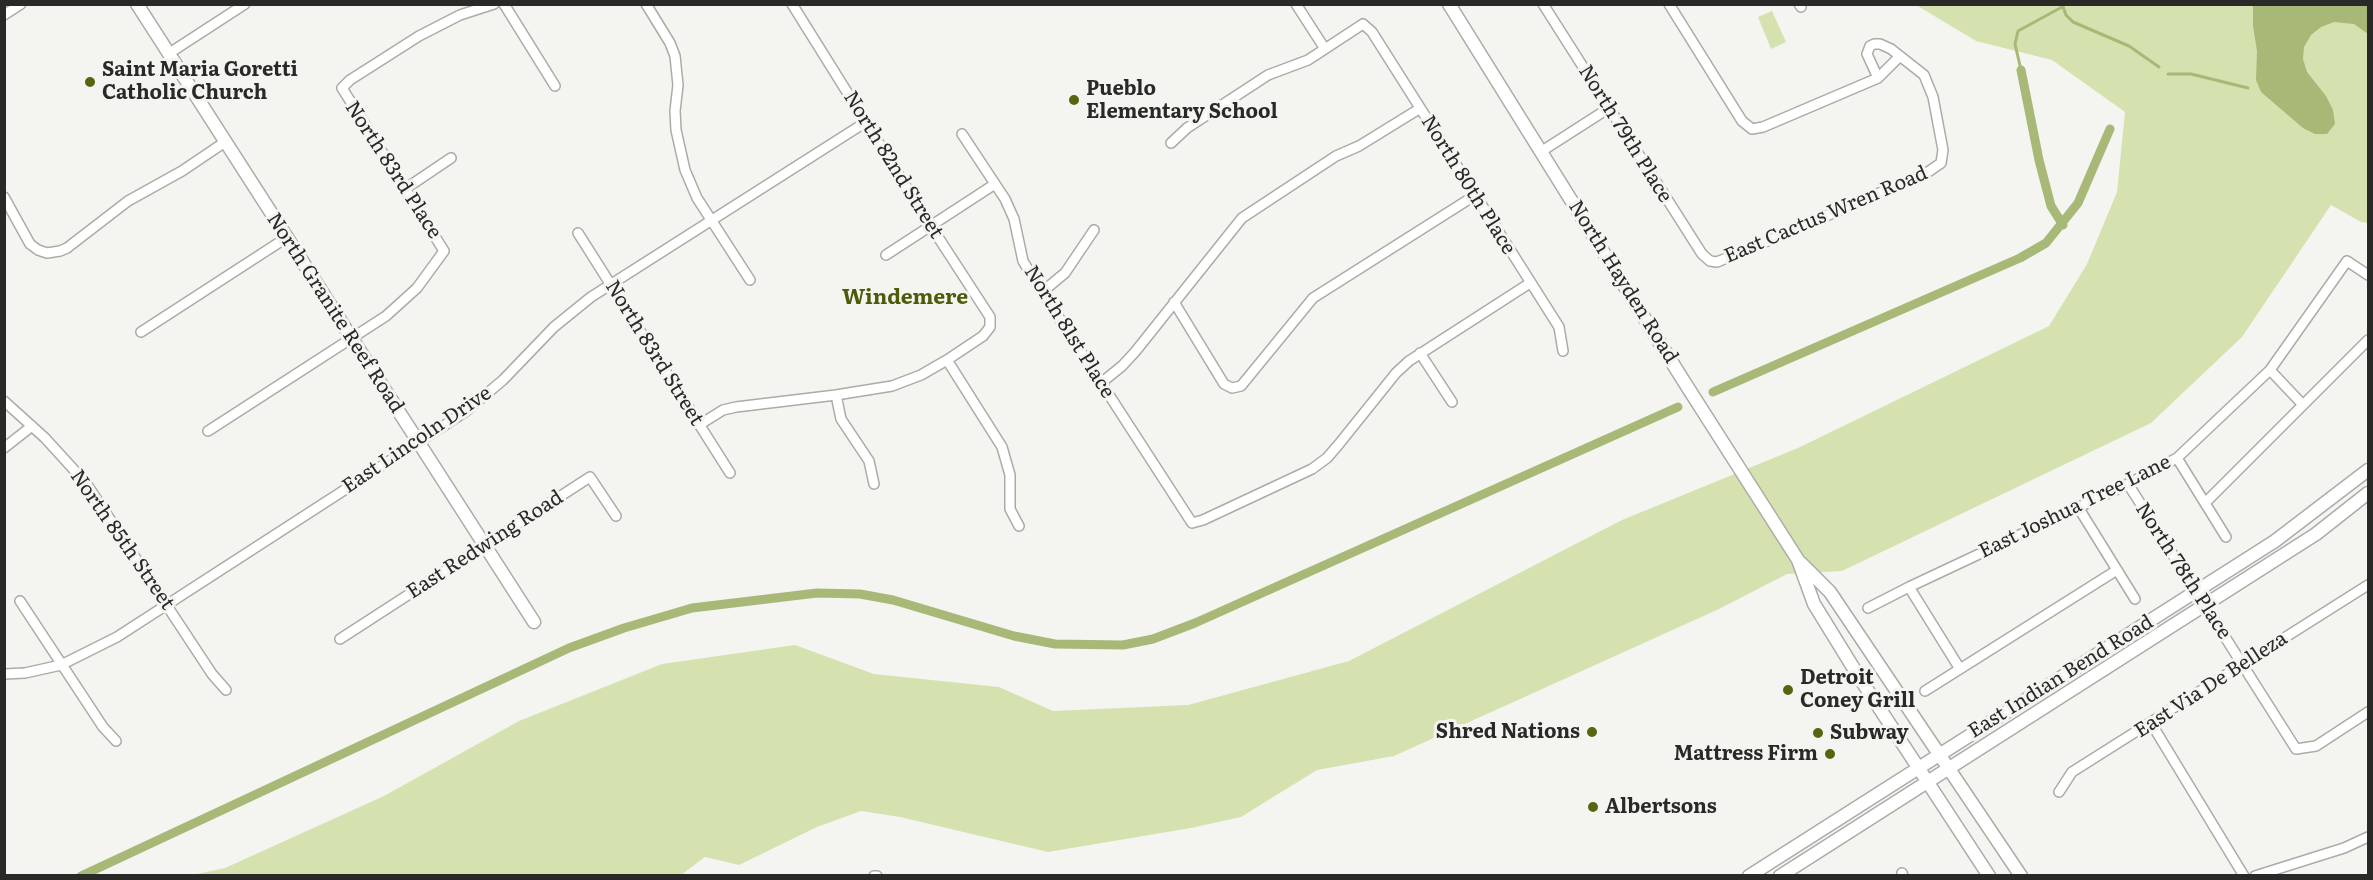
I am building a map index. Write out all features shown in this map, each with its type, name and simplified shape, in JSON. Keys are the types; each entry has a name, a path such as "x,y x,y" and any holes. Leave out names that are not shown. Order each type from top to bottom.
{"main road":[{"name":"North Granite Reef Road","path":"136,4 534,622"},
{"name":"North Hayden Road","path":"1449,4 1798,560 1814,603 1989,876"},
{"name":"East Indian Bend Road","path":"1749,876 2275,541 2368,470"},
{"name":"East Indian Bend Road","path":"1780,876 2316,534 2368,493"},
{"name":"North Hayden Road","path":"1798,560 1830,592 2022,876"}],"street":[{"path":"4,15 21,4"},
{"path":"168,54 245,4"},
{"name":"North 83rd Place","path":"351,339 402,304 417,288 444,251 348,101 342,88 350,80 419,36 460,15 494,4"},
{"path":"504,4 555,86"},
{"path":"646,4 670,43 675,56 678,85 675,120 679,151 691,186 750,280"},
{"name":"North 82nd Street","path":"792,4 930,226 990,317 990,327 983,336 946,360"},
{"path":"1171,143 1187,128 1269,75 1308,60 1325,49 1296,4"},
{"name":"North 79th Place","path":"1543,4 1702,254 1710,261"},
{"path":"1669,4 1742,121 1752,129 1763,128 1878,78 1900,56 1880,44 1870,46 1867,54 1878,78"},
{"name":"North 80th Place","path":"1325,49 1364,24 1372,32 1558,327 1563,351"},
{"name":"East Cactus Wren Road","path":"1710,261 1717,262 1760,244 1928,172 1941,163 1943,150 1929,86 1924,75 1900,56"},
{"path":"1542,152 1609,108"},
{"path":"1101,383 1135,352 1242,219 1336,156 1359,146 1419,109"},
{"name":"East Lincoln Drive","path":"4,674 25,673 61,664 102,646 484,397 554,327 610,284 866,122"},
{"name":"North 81st Place","path":"962,134 995,184 1014,219 1023,261 1192,523 1312,469 1327,458 1396,373 1420,353"},
{"path":"4,197 30,244 47,253 60,251 128,201 182,171 225,142"},
{"path":"405,189 451,158"},
{"path":"886,255 995,184"},
{"path":"1174,302 1224,384 1232,388 1241,387 1313,298 1474,196"},
{"path":"1042,292 1065,273 1094,230"},
{"name":"North 83rd Street","path":"578,233 730,473"},
{"path":"141,332 286,238"},
{"name":"East Joshua Tree Lane","path":"1868,608 1909,586 2127,484 2177,458 2270,370 2347,261 2368,275"},
{"path":"1452,402 1420,353 1530,283"},
{"path":"208,431 351,339"},
{"path":"2205,503 2368,340"},
{"path":"699,425 723,410 736,406 836,395 892,386 921,375 946,360 1002,447 1010,475 1010,508 1019,526"},
{"path":"2270,370 2303,405"},
{"path":"836,395 841,419 869,461 874,484"},
{"name":"North 85th Street","path":"4,401 32,426 86,483 212,674 226,690"},
{"path":"4,448 32,426"},
{"path":"2177,458 2226,537"},
{"name":"East Redwing Road","path":"340,639 591,477 616,516"},
{"name":"North 78th Place","path":"2127,484 2296,749 2316,746 2368,712"},
{"path":"2078,507 2135,598"},
{"path":"1925,691 2117,570"},
{"name":"East Via De Belleza","path":"2059,792 2072,772 2368,585"},
{"path":"1909,586 1960,669"},
{"path":"20,601 103,727 116,741"},
{"path":"2151,723 2244,876"},
{"path":"2255,876 2344,848 2368,837"}],"shaded area":[{"path":"1916,5 2368,5 2368,223 2361,222 2331,205 2242,337 2151,423 1842,571 1787,574 1719,609 1394,756 1317,770 1241,817 1191,828 1048,852 900,817 861,811 817,827 739,865 705,857 681,875 188,876 225,868 384,796 519,721 662,664 795,645 874,674 999,687 1053,711 1188,705 1349,661 1622,520 1798,448 2049,326 2087,264 2117,192 2125,112 2052,60 1976,41"},
{"path":"2253,5 2368,5 2368,34 2354,24 2334,22 2321,27 2311,35 2304,47 2303,59 2307,72 2326,96 2333,110 2335,124 2327,134 2315,134 2303,128 2261,92 2256,80 2257,51 2253,26"},
{"path":"1772,11 1786,42 1771,49 1758,17"}],"waterway":[{"path":"2062,4 2066,15 2073,22 2129,46 2159,67"},
{"path":"2021,70 2015,44 2018,31 2062,7"},
{"path":"2021,70 2039,160 2051,206 2063,225"},
{"path":"2168,74 2191,74 2248,88"},
{"path":"1713,392 2020,258 2046,243 2078,203 2110,129"},
{"path":"81,876 569,648 624,628 692,608 817,593 860,594 893,600 1014,636 1055,644 1123,645 1153,639 1195,623 1678,407"}],"place":[{"name":"Saint Maria Goretti Catholic Church","path":"90,82"},
{"name":"Pueblo Elementary School","path":"1074,100"},
{"name":"Detroit Coney Grill","path":"1788,690"},
{"name":"Shred Nations","path":"1592,732"},
{"name":"Subway","path":"1818,733"},
{"name":"Mattress Firm","path":"1830,754"},
{"name":"Albertsons","path":"1593,807"}],"district":[{"name":"Windemere","path":"905,298"}]}
